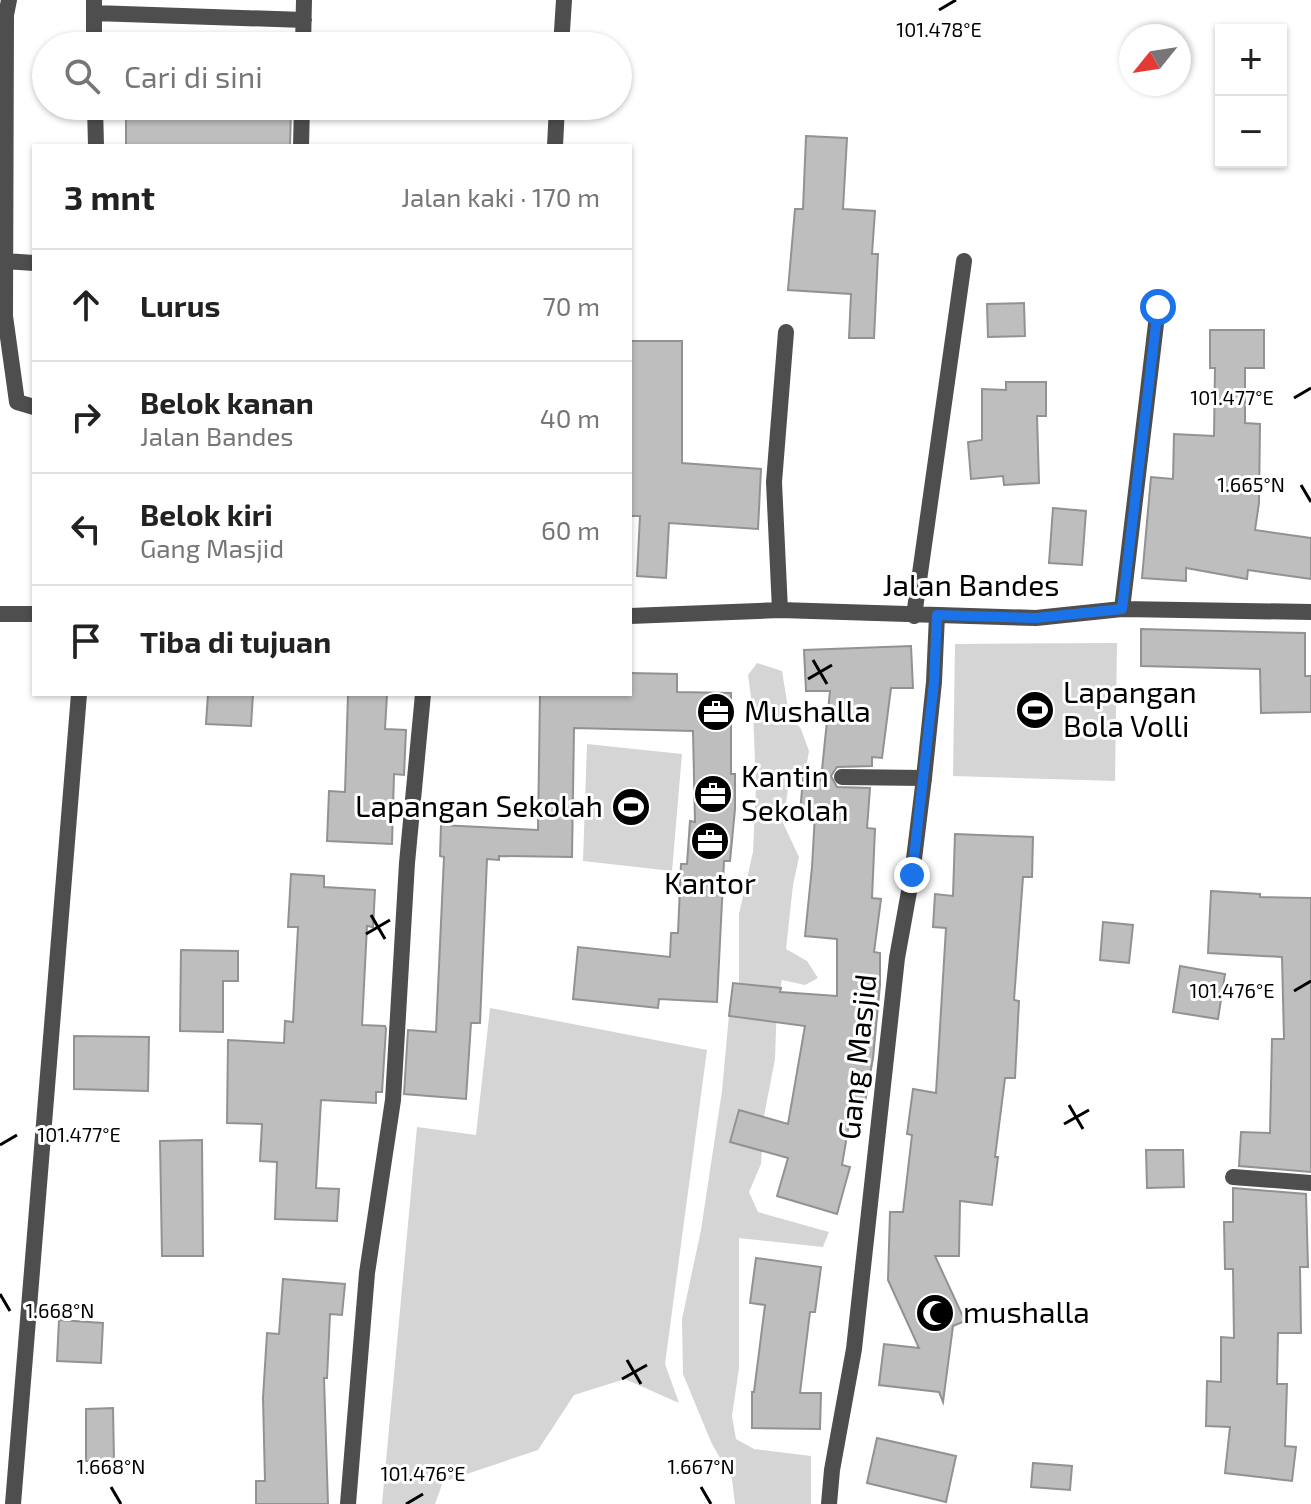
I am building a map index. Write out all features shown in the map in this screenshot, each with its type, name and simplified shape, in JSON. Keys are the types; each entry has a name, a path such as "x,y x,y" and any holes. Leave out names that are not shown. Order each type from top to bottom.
{"street":[{"path":"9,0 6,15 5,316 17,402 32,406"},
{"path":"304,0 304,32"},
{"path":"562,32 564,0"},
{"path":"94,32 94,7 304,20"},
{"path":"95,120 96,144"},
{"path":"301,144 302,120"},
{"path":"555,144 556,120"},
{"path":"5,261 32,263"},
{"path":"914,616 964,261"},
{"path":"1122,609 1158,307"},
{"path":"780,610 774,482 786,332"},
{"name":"Jalan Bandes","path":"632,616 780,610 1036,618 1122,609 1311,612"},
{"path":"0,614 32,614"},
{"name":"Gang Masjid","path":"829,1504 832,1470 854,1349 897,958 912,875 924,778 937,615"},
{"path":"13,1504 79,696"},
{"path":"348,1504 367,1273 393,1100 407,863 423,696"},
{"path":"842,777 924,778"},
{"path":"1233,1177 1311,1183"}],"shaded area":[{"name":"Lapangan Bola Volli","path":"1117,643 1115,781 953,776 955,644"},
{"path":"757,663 782,671 789,714 801,729 809,751 806,769 789,782 783,823 799,857 786,949 807,961 818,978 805,985 782,980 777,1003 775,1059 764,1116 761,1164 749,1192 758,1212 829,1232 823,1247 739,1238 739,1368 732,1416 736,1439 754,1449 811,1456 811,1504 735,1504 732,1479 711,1442 683,1374 682,1319 701,1230 722,1091 729,1015 739,982 739,914 753,852 756,786 748,675"},
{"name":"Lapangan Sekolah","path":"587,744 682,754 672,871 583,861"},
{"path":"490,1008 707,1050 665,1364 679,1403 625,1379 574,1395 538,1450 443,1482 435,1504 382,1504 417,1127 476,1135"}],"building":[{"path":"126,120 291,120 290,144 126,144"},
{"path":"806,136 847,138 843,209 875,211 872,254 878,254 874,338 849,338 851,294 788,290 795,209 803,209"},
{"path":"1024,303 1025,336 988,337 987,304"},
{"path":"1210,330 1264,330 1264,368 1245,368 1245,423 1260,424 1259,503 1255,530 1311,538 1311,579 1248,570 1247,579 1186,568 1186,581 1142,578 1151,477 1173,479 1174,434 1214,436 1215,368 1210,368"},
{"path":"632,341 682,341 682,463 761,469 758,529 669,523 666,578 637,576 640,516 632,516"},
{"path":"1006,382 1046,382 1046,416 1037,416 1039,483 1004,485 1003,476 971,479 968,442 982,440 982,389 1006,390"},
{"path":"1053,508 1086,511 1082,565 1049,563"},
{"path":"1141,629 1305,633 1305,676 1311,676 1311,712 1261,713 1260,669 1141,666"},
{"path":"911,646 913,688 891,688 882,758 872,757 872,766 837,767 831,776 837,787 870,788 867,828 875,829 872,898 881,899 874,952 880,953 880,985 873,1058 865,1102 853,1100 842,1165 850,1167 837,1214 777,1196 788,1158 730,1142 739,1110 788,1124 805,1026 729,1016 733,983 781,988 780,992 837,996 837,939 805,936 815,814 800,813 803,778 821,780 830,691 806,691 804,650"},
{"path":"632,673 677,674 677,692 731,693 731,774 735,774 735,809 730,861 724,861 717,1002 659,999 658,1008 573,999 578,947 670,957 671,933 678,933 681,864 687,864 690,821 695,822 693,731 574,728 572,857 499,856 499,860 487,859 480,1023 471,1023 466,1099 404,1094 408,1030 436,1032 444,857 440,856 441,825 538,830 540,696 632,696"},
{"path":"208,696 253,696 251,726 206,724"},
{"path":"348,696 387,696 385,729 406,730 404,775 394,774 392,844 327,841 329,791 345,792"},
{"path":"955,834 1033,837 1032,877 1023,877 1014,1000 1019,1001 1015,1078 1005,1078 992,1205 960,1201 959,1256 935,1256 965,1321 953,1326 943,1402 939,1392 879,1385 884,1344 919,1348 888,1280 890,1212 903,1212 912,1135 907,1134 913,1089 936,1093 946,928 933,927 935,894 953,896"},
{"path":"291,874 324,876 324,887 375,890 373,927 367,926 362,1025 385,1026 386,1029 382,1092 376,1092 376,1103 321,1100 316,1188 339,1189 337,1221 275,1219 277,1162 260,1161 262,1124 227,1123 228,1040 284,1043 285,1021 293,1022 298,927 288,927"},
{"path":"1211,891 1260,894 1260,897 1311,898 1311,1172 1239,1166 1241,1132 1270,1133 1272,1039 1284,1039 1282,957 1208,953"},
{"path":"1103,922 1133,925 1129,963 1100,960"},
{"path":"181,950 238,951 238,981 223,981 223,1032 180,1031"},
{"path":"1180,966 1225,974 1218,1019 1173,1012"},
{"path":"74,1036 149,1037 148,1091 74,1089"},
{"path":"202,1140 203,1256 162,1256 160,1141"},
{"path":"1146,1150 1183,1150 1184,1187 1147,1188"},
{"path":"1233,1188 1306,1194 1308,1267 1300,1267 1301,1333 1278,1333 1277,1384 1287,1384 1285,1446 1296,1447 1292,1481 1225,1473 1230,1427 1206,1426 1207,1381 1221,1382 1221,1337 1234,1338 1233,1269 1225,1269 1224,1222 1233,1222"},
{"path":"756,1258 821,1267 815,1312 810,1312 800,1393 821,1393 820,1429 752,1428 752,1392 765,1305 750,1303"},
{"path":"283,1279 345,1284 342,1315 330,1314 327,1378 324,1378 328,1504 256,1504 256,1481 265,1481 263,1398 267,1333 279,1334"},
{"path":"59,1320 103,1323 101,1363 57,1361"},
{"path":"113,1408 114,1461 86,1461 86,1409"},
{"path":"877,1438 956,1456 946,1502 867,1483"},
{"path":"1033,1463 1072,1466 1070,1490 1031,1487"}],"place":[{"name":"Lapangan Bola Volli","path":"1035,710"},
{"name":"Mushalla","path":"716,712"},
{"name":"Kantin Sekolah","path":"713,794"},
{"name":"Lapangan Sekolah","path":"631,807"},
{"name":"Kantor","path":"710,841"},
{"name":"mushalla","path":"935,1313"}],"route":[{"path":"912,875 934,682 937,615 1036,618 1122,609 1158,307"}]}
